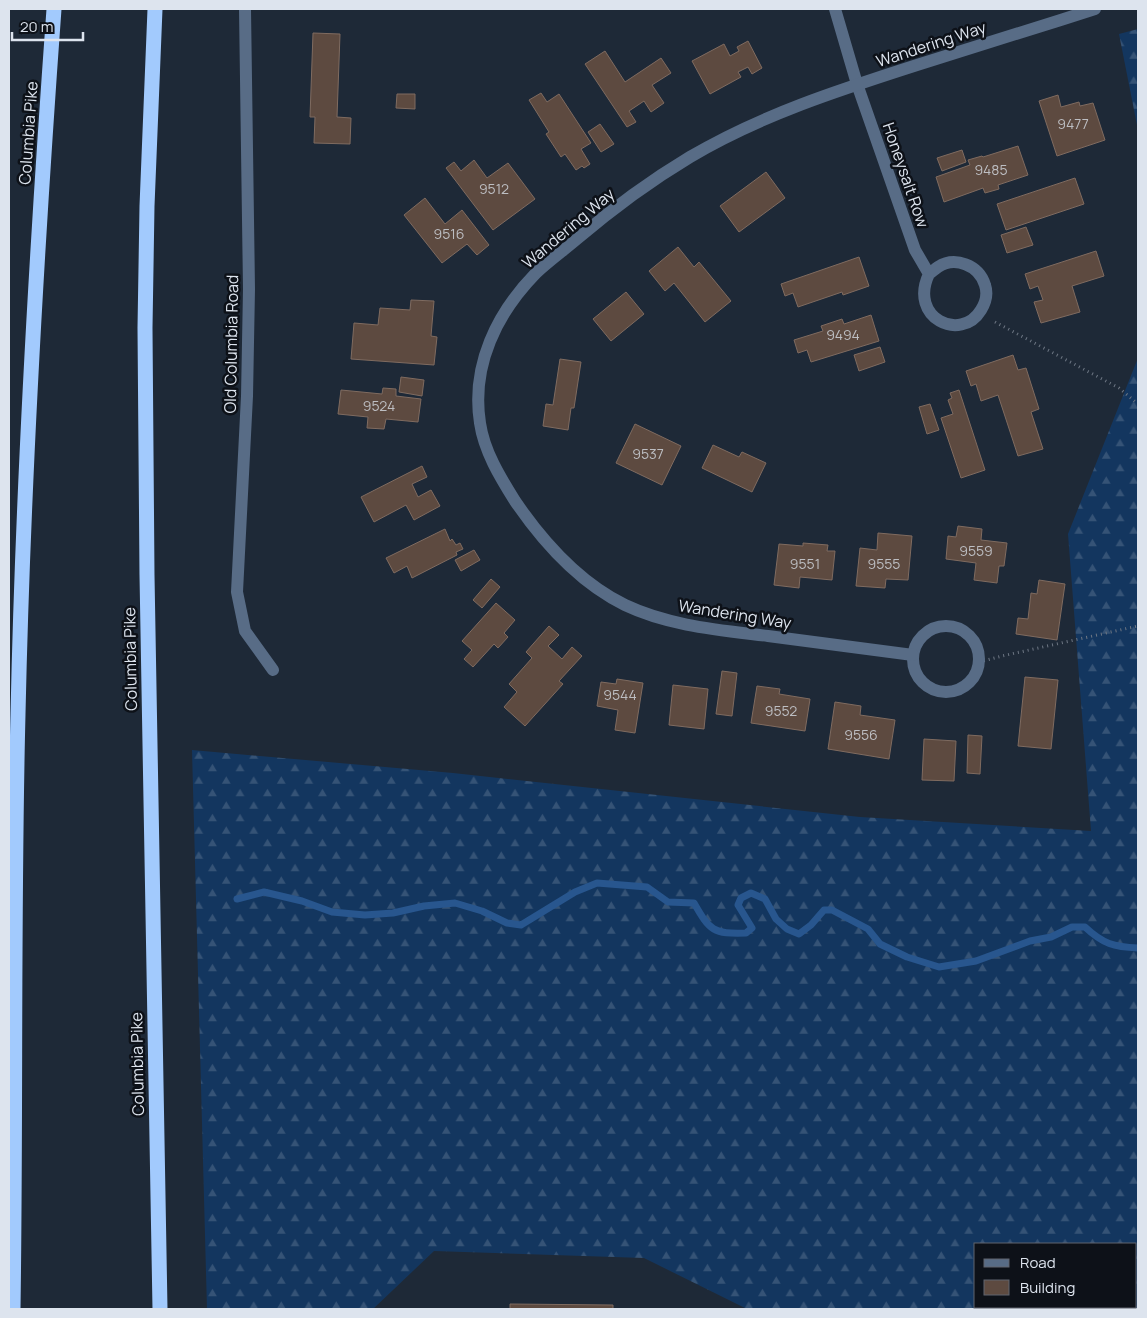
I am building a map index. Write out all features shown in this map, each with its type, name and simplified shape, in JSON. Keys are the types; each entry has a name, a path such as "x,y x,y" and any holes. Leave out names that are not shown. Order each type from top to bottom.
{"highway":[{"name":"Columbia Pike","path":"13,1309 18,694 27,429 40,203 54,9"},
{"name":"Columbia Pike","path":"155,9 144,328 147,613 160,1309"}],"street":[{"name":"Old Columbia Road","path":"245,9 249,289 247,396 238,592 245,631 273,670"},
{"name":"Honeysalt Row","path":"835,9 857,84 904,224 914,250 929,274"},
{"name":"Wandering Way","path":"913,655 700,628 662,618 626,605 597,588 571,567 523,512 499,474 489,452 480,424 478,390 484,358 494,329 512,301 537,273 595,223 632,195 690,157 733,133 784,110 857,84 1095,9"},
{"path":"956,262 968,264 978,272 986,290 986,299 979,314 971,321 956,325 940,321 932,315 923,297 929,274 938,266 956,262"},
{"path":"943,626 955,627 973,639 978,648 979,662 976,674 971,682 962,689 952,692 940,692 922,683 916,674 913,655 916,644 924,635 933,629 943,626"}],"path":[{"path":"979,314 1119,388 1138,404"},
{"path":"979,662 1138,626"}],"green space":[{"path":"1138,29 1138,130 1119,34"},
{"path":"1138,358 1138,1309 747,1309 644,1258 434,1251 373,1309 207,1309 192,750 453,773 860,817 1091,831 1068,534"}],"building":[{"path":"313,33 340,34 337,117 351,118 350,144 314,143 315,117 310,117"},
{"path":"748,41 762,68 752,74 748,67 738,72 741,77 710,94 692,61 724,44 730,56 739,51 737,47"},
{"path":"605,51 625,82 661,58 671,73 652,85 664,103 651,112 644,101 629,111 636,122 627,127 585,64"},
{"path":"541,93 547,102 559,94 591,143 581,149 590,164 584,168 582,166 576,170 565,154 561,157 546,134 549,132 529,100"},
{"path":"397,94 415,94 415,109 396,108"},
{"path":"1058,95 1061,107 1079,102 1080,106 1093,103 1105,140 1057,156 1039,101"},
{"path":"600,124 614,144 601,152 588,132"},
{"path":"1018,146 1028,175 998,185 999,189 985,193 983,188 944,202 936,177 970,165 968,160"},
{"path":"962,150 966,162 942,171 937,158"},
{"path":"474,160 487,178 508,163 535,199 493,230 446,168 454,162 461,171"},
{"path":"766,172 785,198 739,232 720,206"},
{"path":"1075,178 1084,204 1006,230 997,204"},
{"path":"425,198 445,224 462,210 489,245 477,255 467,244 442,263 404,215"},
{"path":"1026,227 1033,245 1007,253 1001,235"},
{"path":"678,247 694,267 699,262 731,301 705,322 674,283 665,291 649,271"},
{"path":"1096,251 1104,276 1072,286 1080,312 1041,323 1034,302 1043,300 1038,286 1030,289 1025,274"},
{"path":"859,257 869,286 843,295 842,292 798,307 793,293 785,296 781,284"},
{"path":"626,292 644,314 611,341 593,319"},
{"path":"411,300 434,301 431,336 437,337 434,365 351,359 354,323 378,325 380,308 410,310"},
{"path":"871,315 879,341 811,362 807,350 798,353 794,340 823,331 821,326 842,319 844,324"},
{"path":"880,347 885,362 859,371 854,355"},
{"path":"1013,355 1018,370 1026,368 1039,409 1031,412 1043,449 1018,456 998,395 981,401 976,384 971,386 966,371"},
{"path":"560,359 581,362 574,408 571,408 568,430 543,426 546,404 553,405"},
{"path":"401,377 424,380 422,396 399,392"},
{"path":"383,388 396,389 396,396 421,399 418,422 386,419 384,429 367,428 368,417 338,414 341,390 382,394"},
{"path":"959,390 985,470 961,478 941,418 953,414 948,400 952,398 950,393"},
{"path":"930,404 939,430 927,434 919,407"},
{"path":"635,424 681,446 662,485 616,463"},
{"path":"713,445 739,457 742,452 766,463 752,492 702,468"},
{"path":"422,466 427,477 412,484 418,497 431,490 440,506 414,520 406,505 374,522 361,497"},
{"path":"958,526 982,529 981,540 1007,543 1004,566 999,566 997,583 974,580 976,563 946,559 948,536 956,537"},
{"path":"445,529 450,541 452,539 456,545 460,543 463,549 456,552 457,555 412,578 407,566 394,573 386,558"},
{"path":"878,533 912,536 908,580 886,579 885,588 856,586 860,548 877,550"},
{"path":"803,543 828,545 827,551 835,551 832,580 800,577 799,588 774,585 779,544 803,546"},
{"path":"474,550 480,560 461,571 455,560"},
{"path":"491,579 500,587 482,608 473,600"},
{"path":"1039,580 1065,584 1057,640 1016,634 1018,618 1028,619 1031,593 1037,594"},
{"path":"496,603 515,620 504,633 508,637 498,648 494,644 473,667 464,659 472,650 462,641"},
{"path":"549,626 559,635 548,646 562,659 572,647 582,656 559,681 563,684 525,726 504,707 517,692 509,684 532,658 526,652"},
{"path":"722,671 737,673 732,716 716,714"},
{"path":"1025,677 1058,680 1051,749 1018,746"},
{"path":"617,679 643,683 635,733 615,730 618,710 597,706 601,682 616,684"},
{"path":"673,685 708,689 704,729 669,725"},
{"path":"757,686 780,689 779,694 810,699 805,731 751,723"},
{"path":"835,702 861,706 860,715 895,720 889,759 828,749"},
{"path":"968,735 982,736 980,774 967,773"},
{"path":"924,739 956,741 954,781 922,780"},
{"path":"510,1304 613,1305 613,1309 510,1309"}],"waterway":[{"path":"237,899 264,892 302,901 332,912 365,915 393,913 424,906 455,903 482,911 507,923 521,925 575,892 597,883 647,887 668,902 694,903 709,925 726,933 746,933 752,928 738,905 741,898 751,893 765,899 776,919 787,929 799,934 811,925 824,910 832,910 868,929 880,944 907,957 939,967 976,961 1030,941 1051,937 1072,927 1085,927 1109,944 1138,948"}]}
